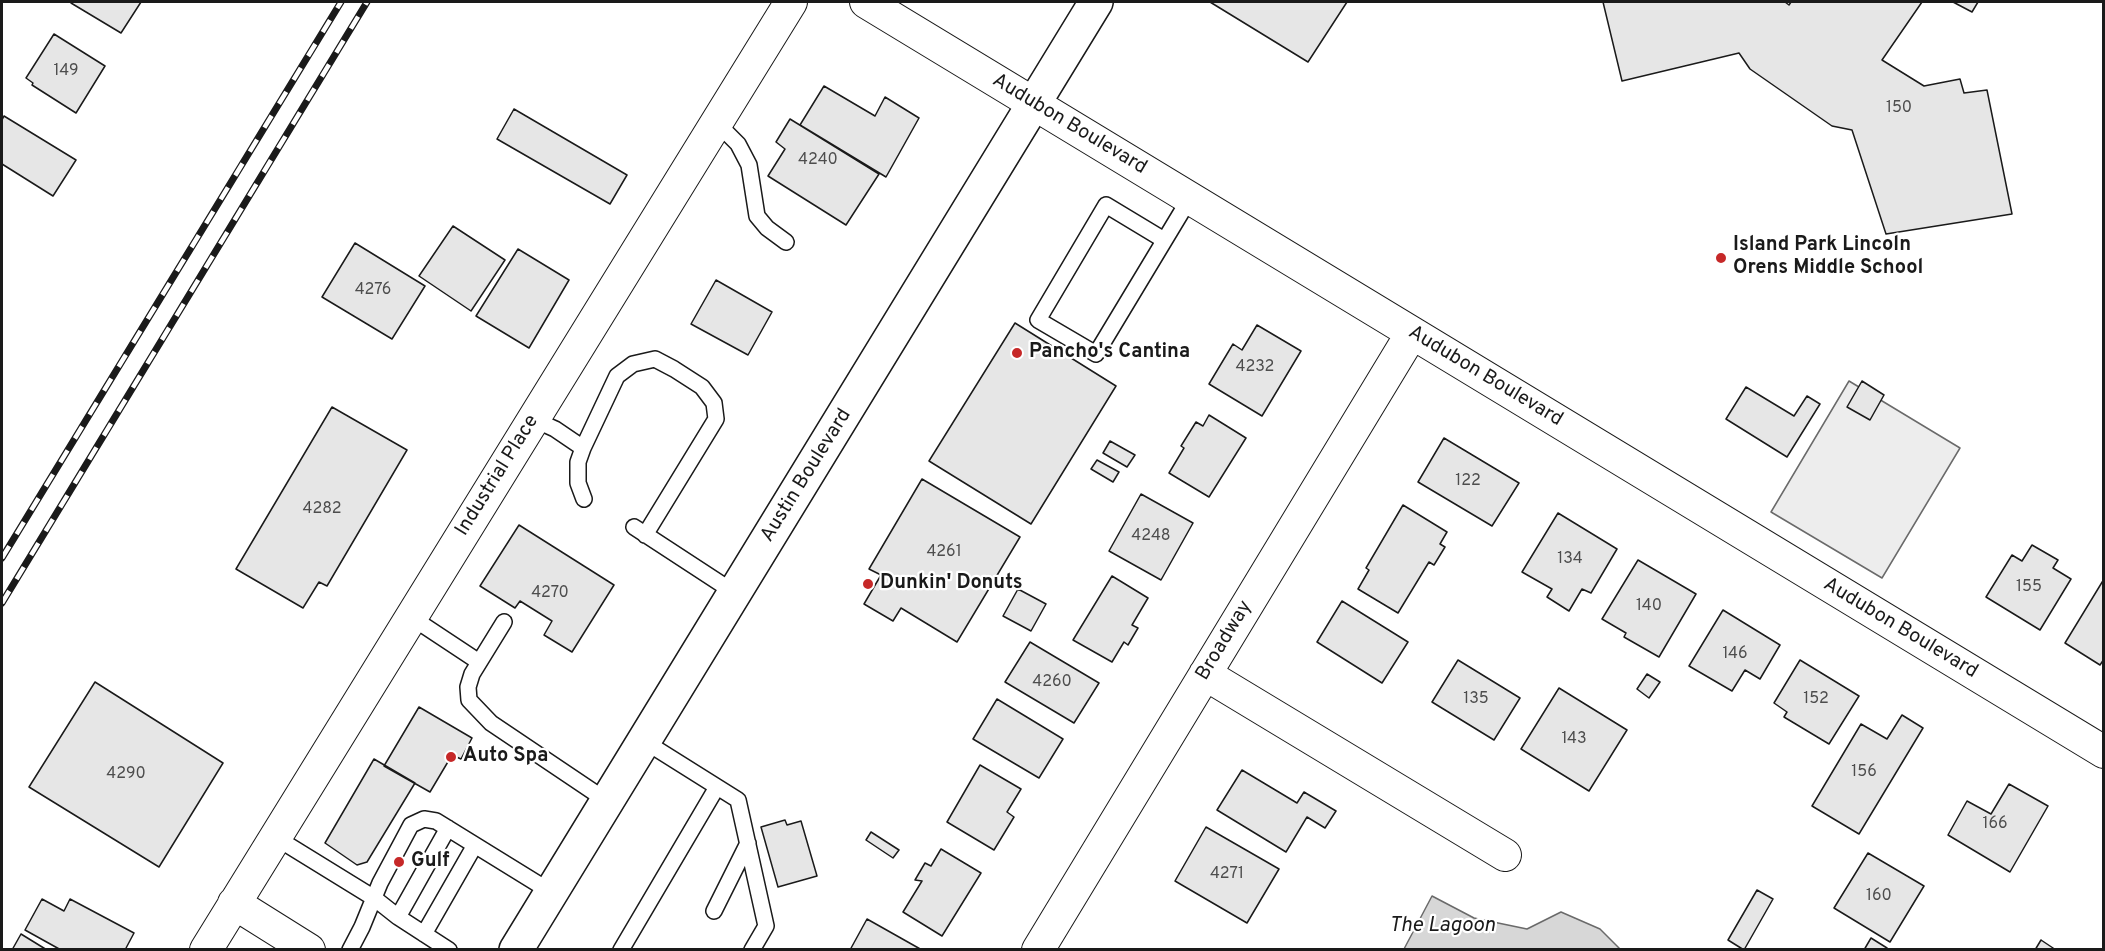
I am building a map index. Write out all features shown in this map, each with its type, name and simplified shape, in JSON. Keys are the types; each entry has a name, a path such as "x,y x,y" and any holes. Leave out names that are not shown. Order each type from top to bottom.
{"main road":[{"name":"Austin Boulevard","path":"516,950 1096,2"}],"street":[{"name":"Industrial Place","path":"206,950 791,2"},
{"name":"Audubon Boulevard","path":"866,2 2103,752"},
{"name":"Broadway","path":"1049,946 1205,674 1412,333"},
{"path":"1205,674 1505,855"},
{"path":"234,903 309,950"}],"lane":[{"path":"716,122 738,144 749,165 757,216 767,228 786,242"},
{"path":"1164,240 1106,205 1038,320 1096,354 1190,198"},
{"path":"584,499 578,483 578,462 617,376 633,364 655,359 674,369 702,387 714,403 716,419 640,531 735,593"},
{"path":"533,419 555,429 584,448"},
{"path":"411,617 479,662"},
{"path":"504,622 479,662 468,687 469,700 491,723 607,801"},
{"path":"644,741 738,800 766,926 752,950"},
{"path":"621,950 717,787"},
{"path":"350,950 411,825 424,819 436,821 551,892"},
{"path":"398,917 448,828"},
{"path":"275,837 374,898 398,917 449,950"},
{"path":"714,911 748,843"},
{"path":"424,934 475,845"}],"shaded area":[{"path":"1849,381 1960,448 1882,578 1771,512"}],"water":[{"name":"The Lagoon","path":"1432,896 1474,918 1527,929 1561,912 1600,929 1620,949 1404,949"}],"building":[{"path":"72,2 141,2 121,33"},
{"path":"1210,2 1347,2 1308,62"},
{"path":"1603,2 1785,2 1789,5 1791,2 1922,2 1882,60 1924,86 1960,79 1964,93 1987,90 2012,214 1886,234 1852,130 1832,126 1750,69 1739,53 1622,81"},
{"path":"1953,2 1978,2 1972,12"},
{"path":"54,34 105,66 76,113 32,85 33,83 26,78"},
{"path":"824,86 875,116 885,97 919,118 886,177 800,125"},
{"path":"514,109 627,175 610,204 497,139"},
{"path":"4,116 76,160 53,196 2,164 2,120"},
{"path":"790,119 879,174 846,225 768,176 785,149 776,142"},
{"path":"453,226 505,260 471,311 419,276"},
{"path":"355,243 425,286 392,339 322,297"},
{"path":"518,249 569,280 529,348 476,316"},
{"path":"716,280 772,312 748,355 691,324"},
{"path":"1015,323 1116,386 1031,524 929,461"},
{"path":"1257,325 1301,351 1262,416 1209,384 1233,344 1242,350"},
{"path":"1862,381 1884,395 1870,420 1847,407"},
{"path":"1746,387 1794,416 1807,396 1820,404 1787,457 1726,419"},
{"path":"332,407 407,450 327,586 319,582 303,608 236,569"},
{"path":"1209,415 1246,438 1209,497 1169,473 1184,448 1181,446 1196,422 1203,426"},
{"path":"1444,438 1519,483 1492,526 1418,482"},
{"path":"1110,441 1135,455 1127,467 1103,453"},
{"path":"1097,460 1119,472 1113,482 1091,469"},
{"path":"922,479 1020,537 957,642 901,608 893,621 864,604 881,575 869,569"},
{"path":"1141,494 1193,523 1161,580 1109,551"},
{"path":"1403,505 1447,532 1440,544 1445,547 1434,565 1429,562 1398,613 1358,589 1369,570 1366,568"},
{"path":"1558,513 1617,549 1591,593 1582,589 1569,611 1547,597 1552,589 1522,572"},
{"path":"519,525 614,585 572,652 544,635 552,621 520,601 515,608 480,586"},
{"path":"2032,545 2058,560 2053,568 2071,579 2040,630 1986,597 2012,555 2022,561"},
{"path":"1638,560 1696,594 1659,657 1624,637 1626,633 1602,619"},
{"path":"1112,576 1148,598 1132,625 1138,628 1128,645 1124,642 1112,662 1073,640"},
{"path":"2104,579 2104,659 2100,665 2065,643"},
{"path":"1018,589 1046,604 1031,631 1003,616"},
{"path":"1342,601 1408,642 1382,683 1317,642"},
{"path":"1723,610 1780,645 1760,679 1745,670 1732,691 1689,666"},
{"path":"1030,642 1099,683 1074,723 1005,682"},
{"path":"1458,660 1520,698 1494,740 1432,702"},
{"path":"1800,660 1859,696 1829,744 1784,717 1787,712 1774,703"},
{"path":"1647,674 1660,682 1649,698 1637,689"},
{"path":"95,682 223,763 159,867 29,787"},
{"path":"1559,688 1627,730 1589,791 1521,749"},
{"path":"997,699 1063,739 1039,778 973,739"},
{"path":"419,707 472,738 461,759 452,755 430,792 384,766"},
{"path":"1902,715 1923,728 1859,834 1812,806 1861,724 1887,739"},
{"path":"374,759 415,783 367,862 357,865 325,843"},
{"path":"980,765 1021,789 1007,812 1014,817 994,850 947,822"},
{"path":"1242,770 1297,803 1304,792 1336,811 1325,828 1307,817 1286,852 1217,810"},
{"path":"2009,784 2048,806 2010,872 1948,835 1967,801 1991,814"},
{"path":"785,820 787,825 801,821 817,876 778,887 761,827"},
{"path":"1206,827 1279,869 1247,923 1175,881"},
{"path":"871,832 899,850 893,858 866,840"},
{"path":"941,849 981,873 942,936 903,912 922,881 915,880 925,863 931,866"},
{"path":"1868,853 1924,886 1890,942 1834,908"},
{"path":"1757,890 1773,899 1744,950 1728,940"},
{"path":"42,899 64,911 70,899 134,933 125,950 61,950 25,930"},
{"path":"867,919 922,950 850,950"},
{"path":"21,934 47,950 12,950"},
{"path":"1871,938 1887,948 1886,950 1864,950"},
{"path":"2041,940 2056,950 2035,950"}],"railway":[{"path":"2,558 341,2"},
{"path":"2,603 367,2"}],"place":[{"name":"Island Park Lincoln Orens Middle School","path":"1721,258"},
{"name":"Pancho's Cantina","path":"1017,353"},
{"name":"Dunkin' Donuts","path":"868,584"},
{"name":"Auto Spa","path":"451,757"},
{"name":"Gulf","path":"399,862"}]}
